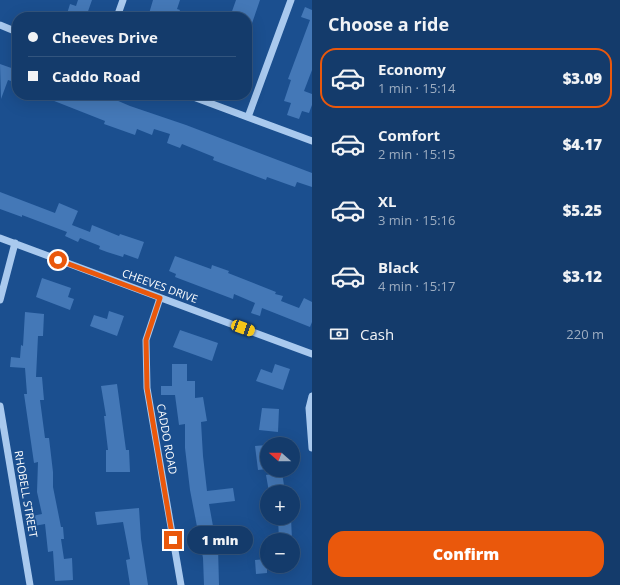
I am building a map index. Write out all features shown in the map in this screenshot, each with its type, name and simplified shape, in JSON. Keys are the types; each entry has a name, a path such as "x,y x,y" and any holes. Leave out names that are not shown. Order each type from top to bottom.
{"street":[{"path":"119,12 123,0"},
{"path":"248,117 291,0"},
{"path":"0,25 12,30"},
{"path":"202,100 312,141"},
{"name":"CHEEVES DRIVE","path":"0,238 312,354"},
{"path":"0,300 15,243"},
{"name":"CADDO ROAD","path":"160,298 146,340 147,388 181,585"},
{"path":"312,396 309,408 312,448"},
{"name":"RHOBELL STREET","path":"0,406 30,585"}],"building":[{"path":"78,0 92,0 88,12 68,12 70,4 76,6"},
{"path":"153,0 180,0 177,9 180,10 179,12 149,12"},
{"path":"236,0 260,0 252,23 252,12 232,12"},
{"path":"305,7 312,10 312,70 304,91 312,94 312,105 309,113 302,111 299,119 287,115 291,103 284,101 291,80 288,79 310,20 301,17"},
{"path":"0,64 12,68 12,81 8,80 1,99"},
{"path":"52,100 116,100 312,173 312,187 297,182 295,187 267,177 266,180 213,160 214,157 182,144 180,148 167,143 170,134 154,129 152,135 137,129 135,135 104,124 105,121"},
{"path":"0,192 55,213 59,203 78,211 72,225 90,232 92,225 119,236 120,234 144,242 138,259 124,254 123,257 107,252 99,249 100,246 80,238 78,242 65,236 67,232 22,215 22,217 0,209"},
{"path":"175,256 211,269 212,265 229,271 228,273 276,292 275,294 283,296 281,301 299,308 304,298 312,302 312,322 310,327 262,308 260,316 251,313 255,303 234,294 233,299 175,277 176,274 169,271"},
{"path":"42,278 71,288 68,297 74,299 70,310 36,297"},
{"path":"109,311 124,316 117,336 90,326 94,315 107,319"},
{"path":"25,312 44,314 43,336 38,336 36,377 42,377 44,400 40,400 45,438 49,438 53,472 53,487 61,527 63,527 64,539 61,539 64,559 72,558 73,580 55,581 53,551 48,552 45,524 34,526 32,516 42,514 37,492 38,462 34,463 24,394 27,394 25,368 10,367 11,357 20,358 21,345 23,346"},
{"path":"180,330 218,343 212,361 173,347"},
{"path":"172,364 187,364 187,381 195,381 195,398 203,397 207,421 201,422 207,491 233,488 235,501 209,504 213,526 217,525 220,546 218,547 219,585 204,585 203,558 190,490 185,448 185,424 179,425 175,395 161,395 161,386 172,386"},
{"path":"275,364 290,369 283,390 256,381 261,369 272,373"},
{"path":"117,384 126,450 129,450 130,472 106,472 106,450 108,450 104,416 106,416 101,386"},
{"path":"262,408 279,409 278,432 259,430"},
{"path":"255,446 260,446 260,470 258,470"},
{"path":"266,477 283,477 284,485 268,485"},
{"path":"139,508 141,539 148,585 130,585 126,560 130,559 123,522 97,525 95,512"},
{"path":"278,525 291,525 292,533 279,533"},
{"path":"255,560 260,560 260,573 267,573 256,574"}],"route":[{"path":"58,260 160,298 146,340 147,388 173,540"}]}
